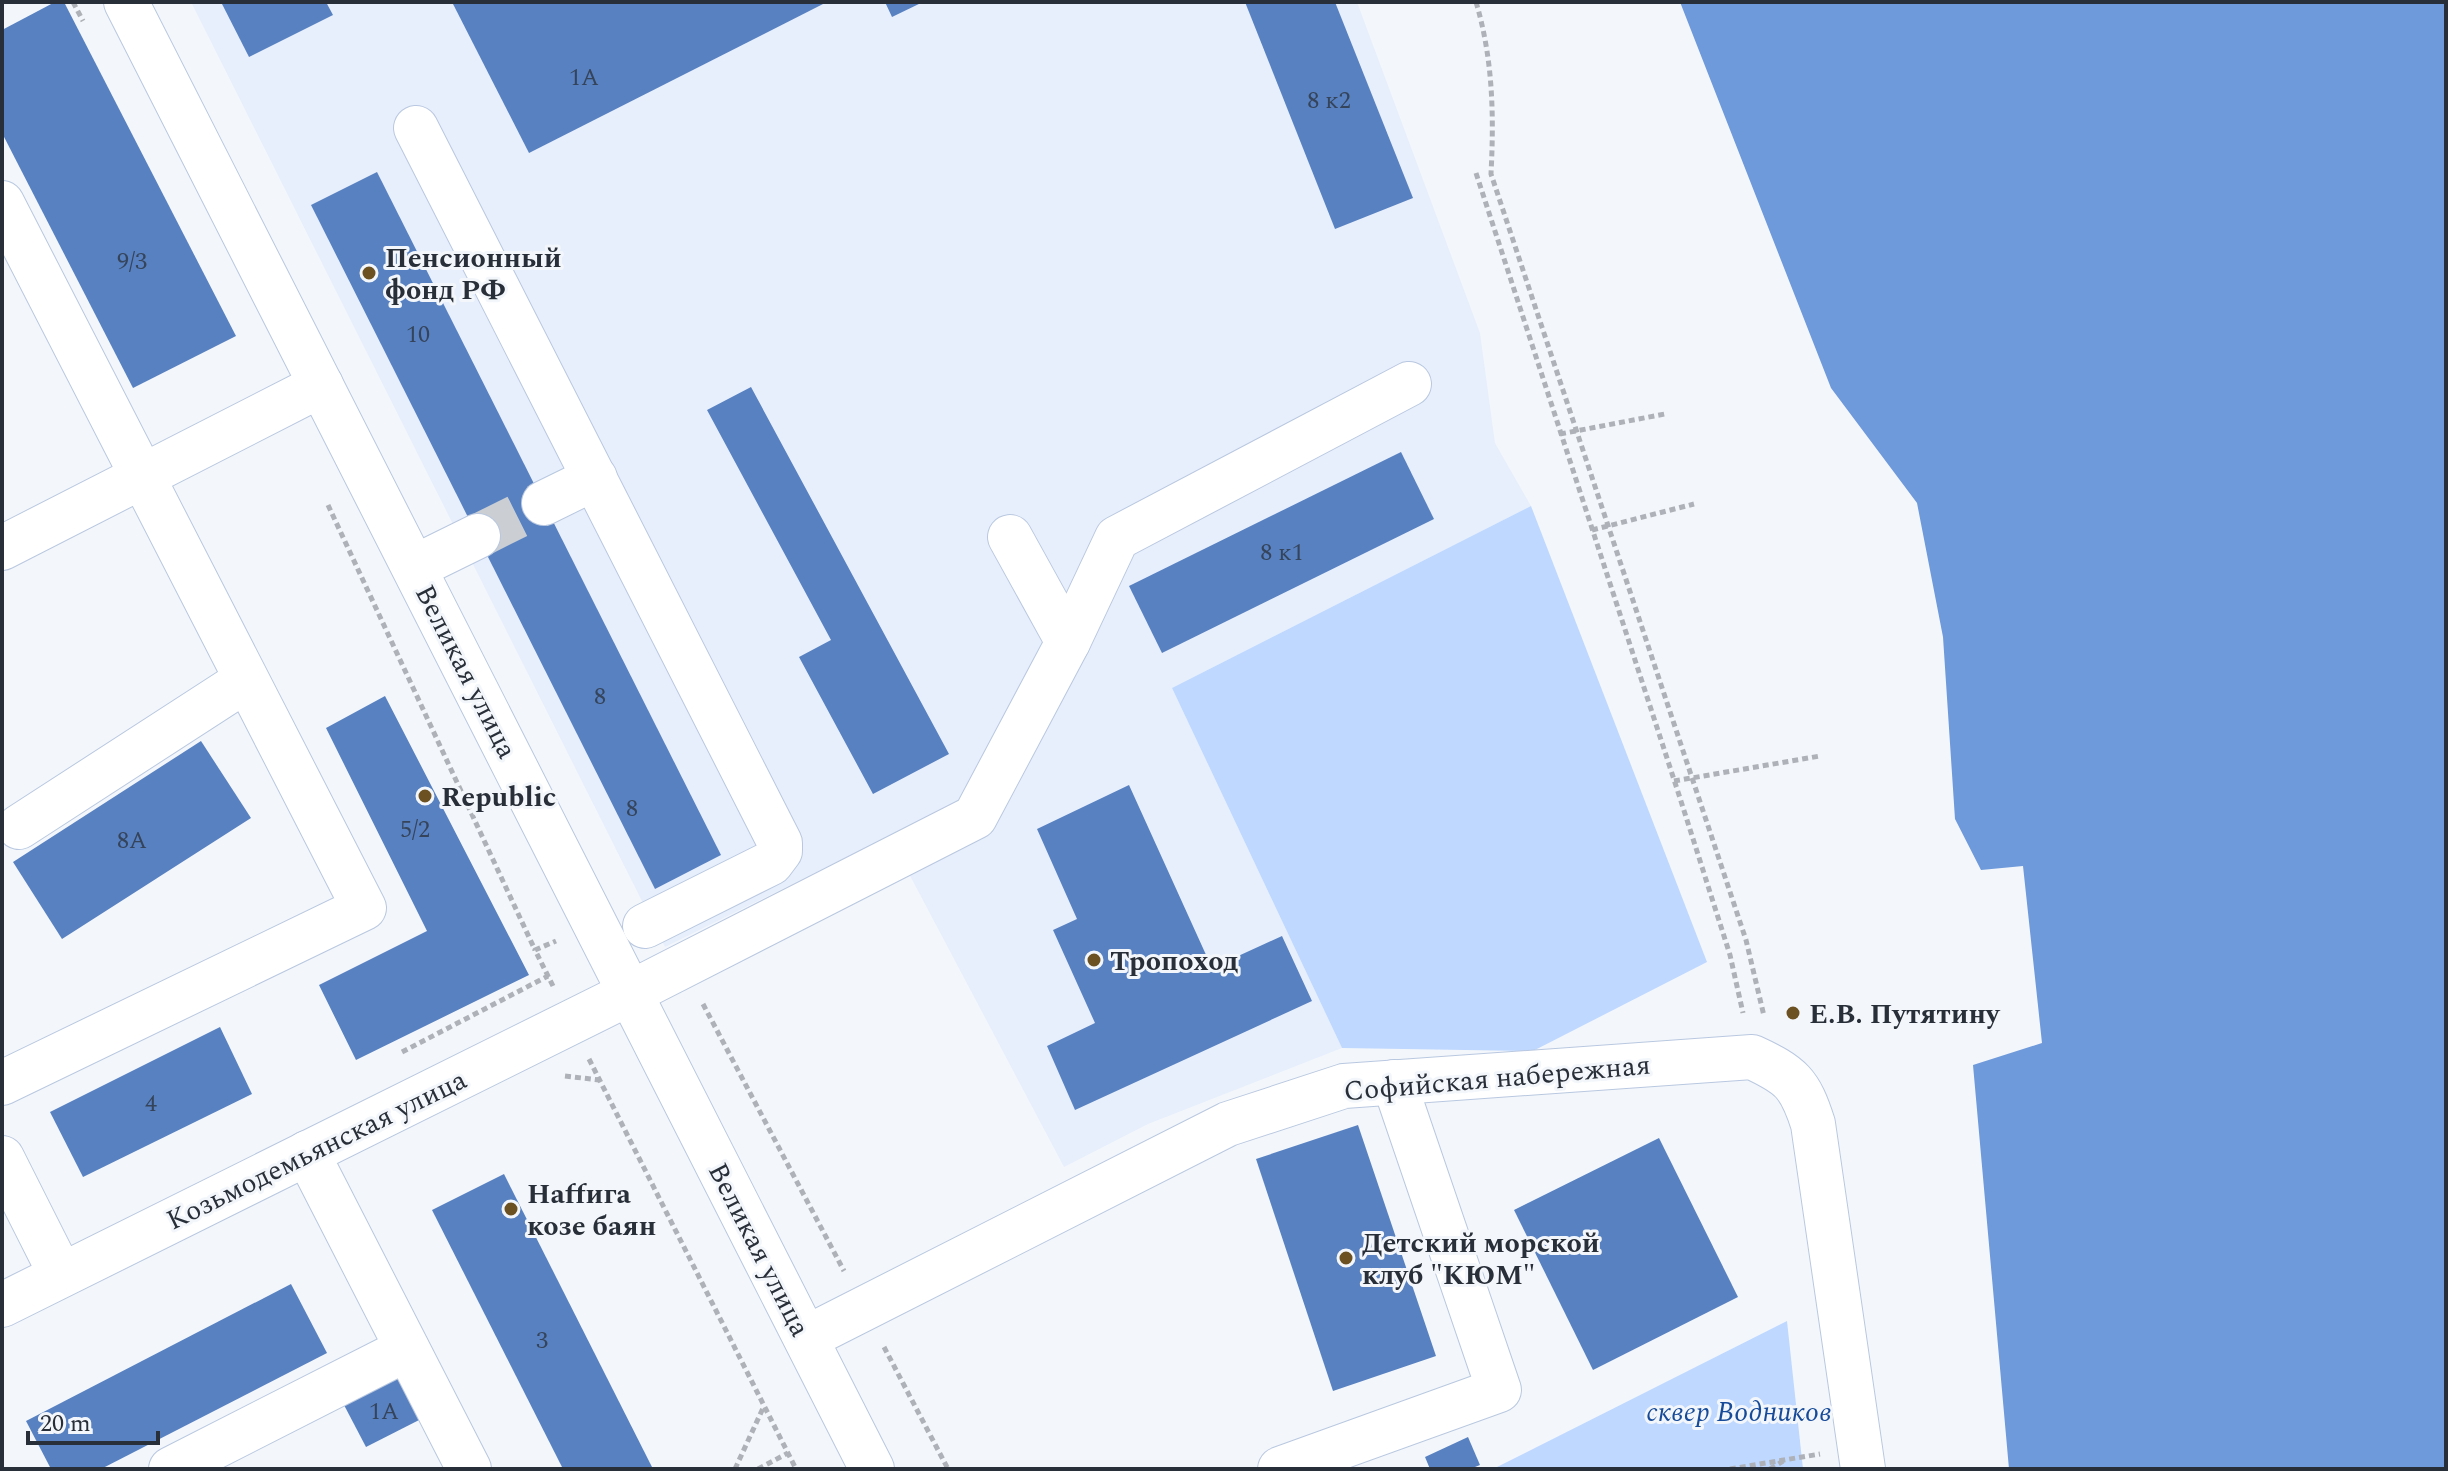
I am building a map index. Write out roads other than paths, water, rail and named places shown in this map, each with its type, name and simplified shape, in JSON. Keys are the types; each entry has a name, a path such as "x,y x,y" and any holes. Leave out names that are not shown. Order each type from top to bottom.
{"street":[{"name":"Великая улица","path":"126,2 872,1469"},
{"path":"416,128 780,843 780,851 771,863 645,926"},
{"path":"2,203 364,908 2,1083"},
{"name":"Козьмодемьянская улица","path":"2,1305 630,993 975,817 1068,642 1117,538 1409,384"},
{"path":"2,548 321,385"},
{"path":"544,503 595,478"},
{"path":"415,567 478,536"},
{"path":"1010,537 1068,642"},
{"path":"19,827 246,680"},
{"name":"Софийская набережная","path":"806,1338 1228,1124 1344,1086 1764,1063 1794,1082 1806,1102 1813,1124 1862,1459"},
{"path":"1280,1469 1499,1390 1394,1082"},
{"path":"307,1153 469,1469"},
{"path":"2,1158 61,1275"},
{"path":"171,1469 407,1349"}],"water":[{"path":"1680,2 2446,2 2446,1469 2009,1469 1973,1065 2042,1043 2023,866 1981,870 1955,819 1943,637 1917,503 1831,388"}],"tunnel":[{"path":"478,536 544,503"}],"place":[{"name":"Пенсионный фонд РФ","path":"369,273"},
{"name":"Republic","path":"425,796"},
{"name":"Тропоход","path":"1094,960"},
{"name":"Е.В. Путятину","path":"1793,1013"},
{"name":"Наffига козе баян","path":"511,1209"},
{"name":"Детский морской клуб \"КЮМ\"","path":"1346,1258"}],"park label":[{"name":"сквер Водников","path":"1739,1411"}]}
